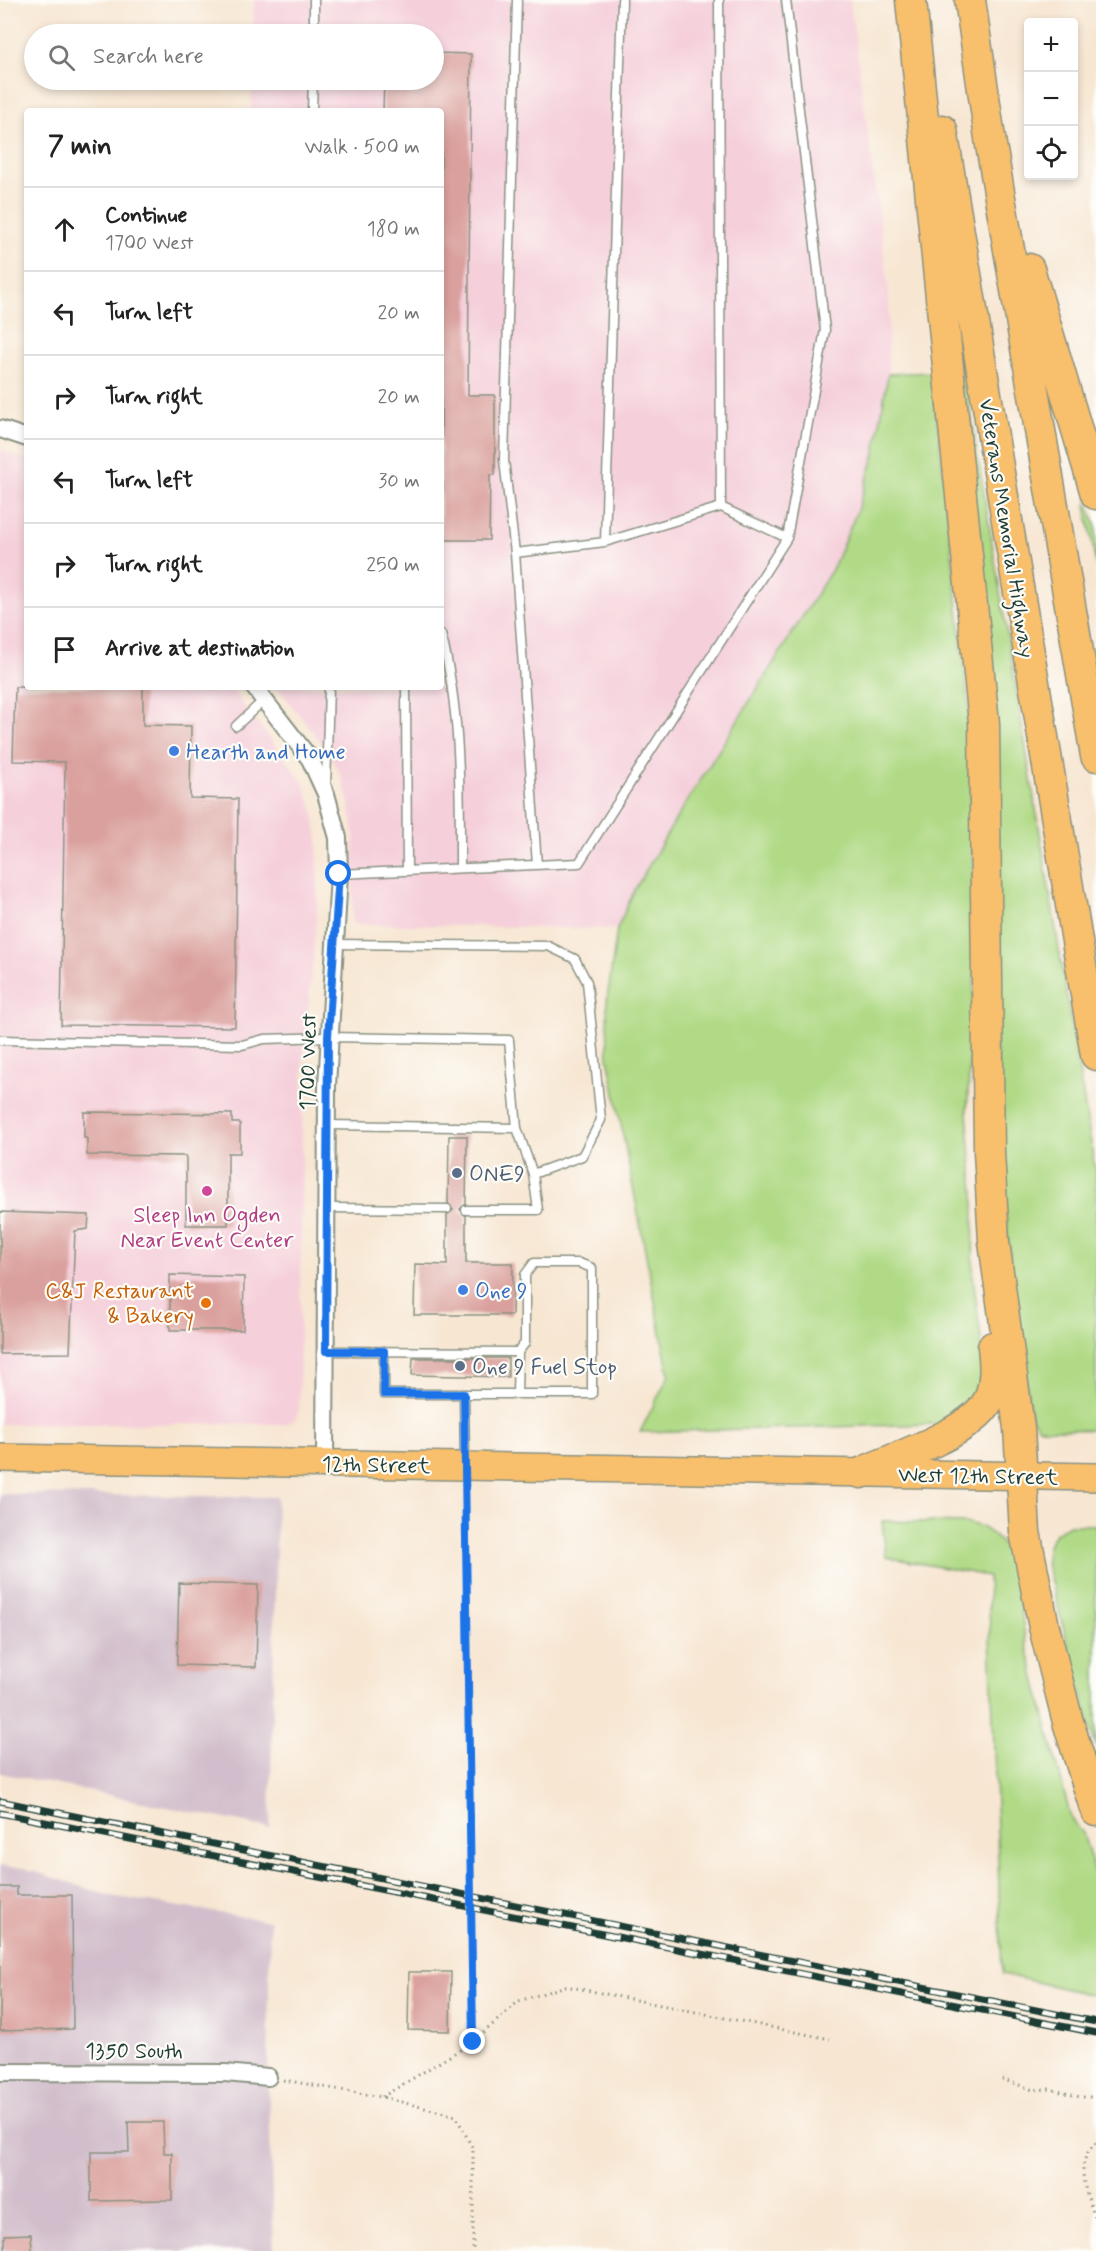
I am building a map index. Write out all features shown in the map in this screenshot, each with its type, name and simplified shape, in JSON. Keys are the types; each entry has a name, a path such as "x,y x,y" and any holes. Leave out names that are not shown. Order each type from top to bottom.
{"highway":[{"path":"911,0 984,723 989,1151 994,1242 1019,1428 1025,1532 1044,1627 1068,1722 1096,1811"},
{"name":"Veterans Memorial Highway","path":"920,0 1096,1056"},
{"name":"Veterans Memorial Highway","path":"970,0 991,145 1096,756"},
{"path":"991,145 1096,494"},
{"path":"861,1473 958,1429 977,1417 989,1398 995,1380 988,1298 994,1242"}],"main road":[{"name":"12th Street","path":"0,1458 861,1473"},
{"name":"West 12th Street","path":"861,1473 1096,1477"}],"street":[{"path":"0,429 24,437"},
{"name":"1700 West","path":"261,691 310,759 326,794 338,838 339,874 328,1037 325,1464"},
{"name":"1350 South","path":"0,2072 225,2073 268,2077"}],"lane":[{"path":"314,0 314,24"},
{"path":"517,0 504,460 514,553 537,865"},
{"path":"605,542 621,0"},
{"path":"718,0 721,507"},
{"path":"339,874 579,863 787,538 825,330 786,0"},
{"path":"312,108 313,90"},
{"path":"514,553 605,542 721,507 787,538"},
{"path":"444,646 449,666 460,767 460,868"},
{"path":"326,794 329,690"},
{"path":"406,690 407,871"},
{"path":"236,726 261,691"},
{"path":"334,944 548,946 575,959 587,982 601,1120 582,1156 533,1174"},
{"path":"0,1040 242,1045 264,1039 328,1037 509,1040 517,1128 533,1174 538,1210 466,1210"},
{"path":"328,1125 517,1128"},
{"path":"327,1208 447,1209"},
{"path":"384,1351 384,1394 464,1394 517,1394 592,1394 592,1268 579,1263 534,1263 525,1275 525,1343 518,1352 517,1394"},
{"path":"326,1351 518,1352"},
{"path":"464,1394 465,1466"}],"path":[{"path":"465,1466 473,2042"},
{"path":"382,2097 473,2042 519,2001 566,1986 830,2039"},
{"path":"268,2077 382,2097 456,2116 473,2149 473,2251"},
{"path":"1002,2079 1033,2090 1050,2089 1080,2097 1096,2097"},
{"path":"1096,2143 1087,2151 1082,2168 1096,2220"}],"shaded area":[{"path":"254,0 850,0 889,291 888,374 875,454 857,511 833,568 676,819 634,891 617,929 352,924 354,839 349,801 339,771 325,747 279,690 444,690 444,108 251,108 252,90 444,90 444,24 253,24"},
{"path":"0,450 24,459 24,690 232,690 302,780 314,812 318,842 317,914 303,1063 299,1410 295,1419 286,1424 0,1424"},
{"path":"0,1494 277,1497 270,1828 0,1773"},
{"path":"0,1866 24,1868 111,1896 270,1921 268,2077 274,2251 0,2251"}],"green space":[{"path":"954,312 1096,1174 1096,1430 1046,1429 1039,1427 1031,1418 1007,1233"},
{"path":"932,372 969,709 975,961 967,1112 974,1193 973,1277 985,1371 970,1406 937,1424 640,1432 669,1375 608,1057 607,1000 617,929 634,891 676,819 833,568 857,511 875,454 888,374"},
{"path":"1087,502 1096,526 1096,565 1086,506"},
{"path":"882,1521 965,1523 980,1526 995,1536 1007,1550 1014,1568 1026,1643 1071,1819 1083,1833 1096,1877 1096,1996 1002,1974 988,1576 886,1557"},
{"path":"1069,1525 1096,1525 1096,1748 1046,1563 1051,1540"}],"building":[{"path":"444,53 471,54 468,395 495,395 495,475 490,475 489,540 444,540 444,108 383,108 384,90 444,90"},
{"path":"15,687 24,687 24,690 143,690 143,725 191,726 190,798 238,799 235,1027 61,1025 65,762 13,761"},
{"name":"Sleep Inn Ogden Near Event Center","path":"84,1112 232,1114 232,1123 240,1123 240,1153 228,1153 228,1225 186,1225 186,1156 87,1155 87,1138 84,1138"},
{"name":"One 9","path":"449,1136 467,1136 466,1204 460,1209 466,1216 466,1263 513,1263 512,1315 414,1315 415,1264 447,1265 447,1215 453,1210 448,1203"},
{"path":"0,1212 89,1215 88,1229 75,1231 70,1353 0,1354"},
{"path":"170,1275 244,1277 243,1330 170,1330"},
{"name":"One 9 Fuel Stop","path":"413,1358 508,1358 508,1377 412,1375"},
{"path":"179,1583 258,1585 256,1667 177,1665"},
{"path":"0,1887 17,1887 17,1895 72,1895 73,2029 0,2031"},
{"path":"409,1972 451,1972 450,2031 408,2030"},
{"path":"128,2122 163,2122 164,2153 172,2153 172,2200 91,2201 91,2152 129,2152"},
{"path":"31,2234 32,2251 5,2251 5,2235"}],"railway":[{"path":"0,1801 1096,2022"},
{"path":"0,1813 1096,2033"}],"place":[{"name":"Hearth and Home","path":"174,751"},
{"name":"ONE9","path":"457,1173"},
{"name":"Sleep Inn Ogden Near Event Center","path":"207,1191"},
{"name":"One 9","path":"463,1290"},
{"name":"C&J Restaurant & Bakery","path":"206,1303"},
{"name":"One 9 Fuel Stop","path":"460,1366"}],"route":[{"path":"339,874 328,1037 326,1351 384,1351 384,1394 464,1394 473,1896 473,2042"}]}
